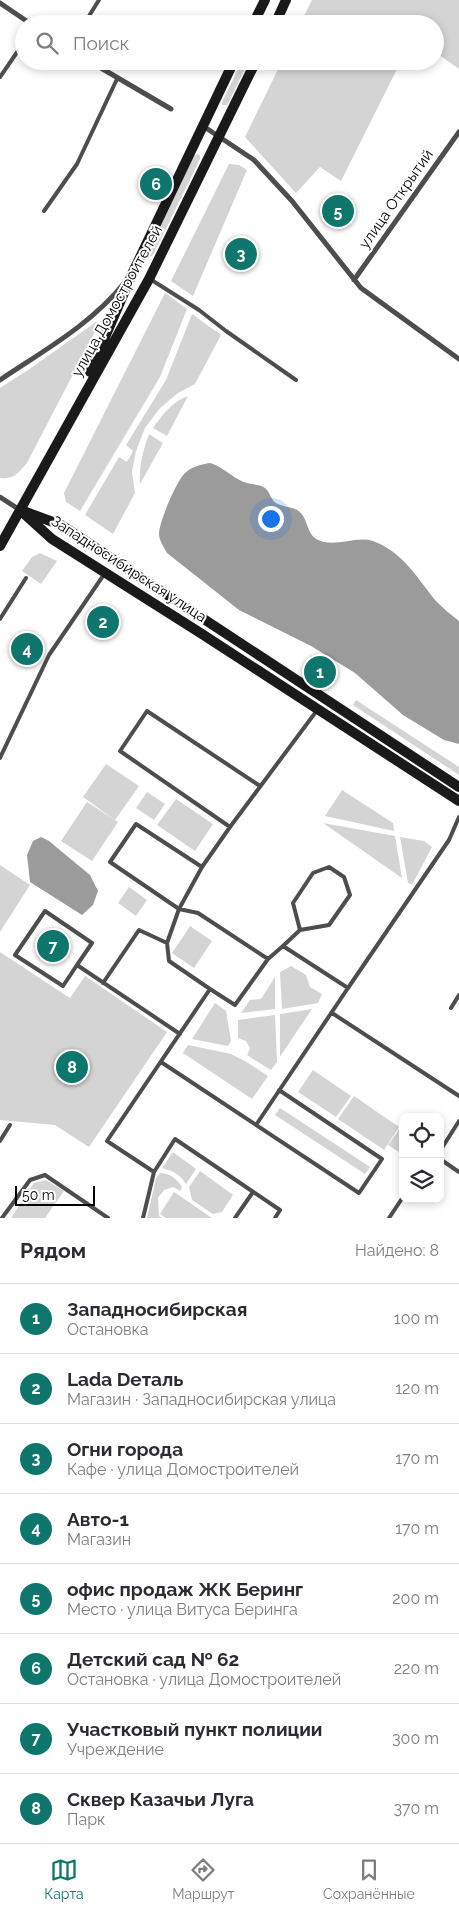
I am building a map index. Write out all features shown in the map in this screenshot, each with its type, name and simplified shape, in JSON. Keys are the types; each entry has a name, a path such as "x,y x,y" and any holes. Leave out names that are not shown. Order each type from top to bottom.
{"main road":[{"path":"258,15 265,0"},
{"path":"279,15 286,0"},
{"name":"улица Домостроителей","path":"69,419 133,272 230,70"},
{"name":"улица Домостроителей","path":"0,546 69,419 149,279 252,70"},
{"name":"Западносибирская улица","path":"20,510 52,539 318,709 459,802"},
{"name":"Западносибирская улица","path":"20,510 61,525 459,787"}],"street":[{"path":"0,3 18,15"},
{"path":"103,70 171,109"},
{"path":"202,126 254,160 292,201 354,280 368,294 459,359"},
{"name":"улица Открытий","path":"354,280 459,132"},
{"path":"0,380 68,334 105,305 133,272"},
{"path":"0,497 20,510"}],"lane":[{"path":"90,15 99,0"},
{"path":"0,77 15,55"},
{"path":"44,210 77,164 117,79"},
{"path":"149,279 199,310 296,380"},
{"path":"0,758 49,655 105,573"},
{"path":"0,619 26,578"},
{"path":"300,930 293,903 313,873 329,867 344,877 350,895 329,925 300,930 268,959 235,1005 169,961 167,943 179,909 202,867 318,709"},
{"path":"230,827 120,751 147,711 260,786"},
{"path":"256,1125 449,840 459,817"},
{"path":"202,867 136,824 110,862 179,909 198,913 268,959"},
{"path":"45,911 92,943 77,965 62,986 15,955 45,911"},
{"path":"103,983 139,930 167,943"},
{"path":"283,946 348,988"},
{"path":"77,965 180,1034"},
{"path":"154,1172 107,1140 210,989"},
{"path":"450,1008 459,995"},
{"path":"332,1013 459,1096"},
{"path":"161,1062 359,1194 382,1159 279,1090"},
{"path":"444,1144 459,1121"},
{"path":"0,1141 10,1125"},
{"path":"143,1218 154,1172 175,1140 280,1210 275,1218"},
{"path":"444,1162 459,1172"},
{"path":"2,1218 30,1180 45,1174 108,1218"},
{"path":"234,1218 253,1192"},
{"path":"389,1218 399,1203"}],"shaded area":[{"path":"312,0 459,0 459,69 444,58 444,15 304,15"},
{"path":"238,70 244,70 227,105 222,105"},
{"path":"278,70 396,70 341,181 320,167 296,193 245,137"},
{"path":"200,155 200,159 153,255 150,257 146,252 194,156"},
{"path":"229,164 239,165 247,170 193,296 171,281"},
{"path":"165,293 187,309 160,377 80,511 66,502 64,493"},
{"path":"192,314 221,335 195,384 178,393 160,408 145,428 136,451 132,472 135,493 113,534 85,515 119,457 127,462 133,451 126,445 166,380"},
{"path":"96,322 98,324 97,328 27,463 13,477 0,478 0,388"},
{"path":"188,396 167,436 153,428 164,413"},
{"path":"149,434 163,443 140,484 142,458"},
{"path":"210,463 220,467 237,479 263,487 276,503 301,513 311,534 316,539 330,543 366,540 384,546 409,566 436,601 459,621 459,744 444,740 403,715 355,673 311,646 239,610 167,553 159,535 165,512 173,493 187,471"},
{"path":"40,553 57,561 41,584 22,571 32,557"},
{"path":"356,700 459,767 459,775 353,705"},
{"path":"106,764 139,786 115,820 83,797"},
{"path":"342,790 393,823 394,831 325,816"},
{"path":"147,792 165,804 154,820 136,808"},
{"path":"176,799 213,824 195,851 157,825"},
{"path":"87,802 118,822 92,861 61,841"},
{"path":"323,823 395,836 402,878"},
{"path":"41,837 49,841 90,875 98,891 93,905 82,915 30,882 27,855 33,841"},
{"path":"400,837 424,841 432,847 412,885 408,883"},
{"path":"0,865 30,885 0,932"},
{"path":"129,887 147,900 136,916 118,903"},
{"path":"190,926 212,941 194,968 172,953"},
{"path":"0,952 70,998 85,976 167,1032 89,1147 55,1125 0,1120"},
{"path":"291,966 306,975 310,987 322,994 318,1003 282,1009 280,972"},
{"path":"275,977 275,1009 241,1013 250,1000 261,999"},
{"path":"215,1003 226,1011 231,1041 228,1046 192,1039"},
{"path":"312,1009 280,1057 280,1014"},
{"path":"275,1015 277,1062 271,1070 247,1055 250,1048 246,1041 238,1038 238,1020"},
{"path":"188,1045 231,1054 268,1076 252,1099 183,1053"},
{"path":"313,1070 351,1096 336,1117 298,1092"},
{"path":"354,1096 399,1127 384,1150 338,1119"},
{"path":"280,1108 370,1167 365,1174 275,1115"},
{"path":"399,1129 399,1152 388,1145"},
{"path":"173,1152 196,1169 186,1184 176,1173 162,1168"},
{"path":"200,1171 233,1195 222,1212 213,1214 192,1200 189,1187"},
{"path":"160,1173 173,1177 182,1187 180,1191 173,1187 164,1190 158,1198 159,1216 162,1218 147,1218 156,1178"},
{"path":"46,1180 64,1191 45,1218 11,1218 34,1183"},
{"path":"174,1192 212,1218 166,1218 160,1214"}],"place":[{"name":"Детский сад № 62","path":"156,184"},
{"name":"офис продаж ЖК Беринг","path":"338,211"},
{"name":"Огни города","path":"241,254"},
{"name":"Lada Dеталь","path":"103,622"},
{"name":"Авто-1","path":"27,649"},
{"name":"Западносибирская","path":"320,672"},
{"name":"Участковый пункт полиции","path":"53,946"},
{"name":"Сквер Казачьи Луга","path":"72,1067"}]}
